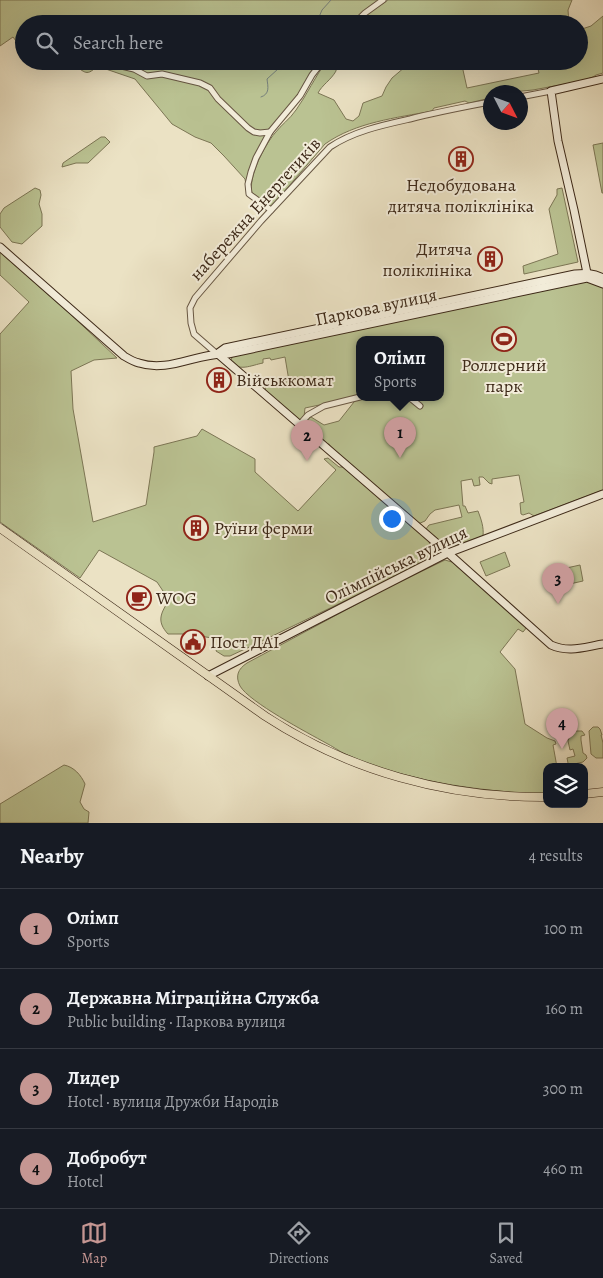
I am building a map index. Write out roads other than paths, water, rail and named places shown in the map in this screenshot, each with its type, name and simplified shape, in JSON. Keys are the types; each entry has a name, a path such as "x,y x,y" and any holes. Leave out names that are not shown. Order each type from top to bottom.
{"main road":[{"path":"0,528 208,676 287,729 334,754 368,768 406,780 507,796 543,796"},
{"path":"588,794 603,792"}],"street":[{"path":"363,15 383,0"},
{"path":"136,70 147,76 162,74 200,82 210,88 218,99 248,128 254,132 270,132"},
{"path":"271,210 249,194 248,184 251,172 270,132 300,96 316,70"},
{"path":"528,95 603,79"},
{"path":"551,91 558,141 589,276 593,274 602,282"},
{"name":"набережна Енергетиків","path":"217,354 194,334 190,308 194,298 245,238 330,147 374,127 483,103"},
{"name":"Паркова вулиця","path":"0,247 124,356 151,366 168,365 217,354 225,348 524,284 589,276"},
{"path":"217,354 300,424 551,645 566,650 603,644"},
{"path":"300,424 308,416 324,406 356,398"},
{"path":"414,401 420,406"},
{"name":"Олімпійська вулиця","path":"208,676 448,554 603,494"}],"waterway":[{"path":"320,15 331,0"},
{"path":"261,97 267,92 267,79 277,70"}],"place":[{"name":"Недобудована дитяча поліклініка","path":"461,159"},
{"name":"Дитяча поліклініка","path":"490,259"},
{"name":"Роллерний парк","path":"504,339"},
{"name":"Військкомат","path":"219,380"},
{"name":"Олімп","path":"400,458"},
{"name":"Державна Міграційна Служба","path":"307,461"},
{"name":"Руїни ферми","path":"196,528"},
{"name":"WOG","path":"139,598"},
{"name":"Лидер","path":"558,604"},
{"name":"Пост ДАІ","path":"193,642"},
{"name":"Добробут","path":"562,749"}]}
